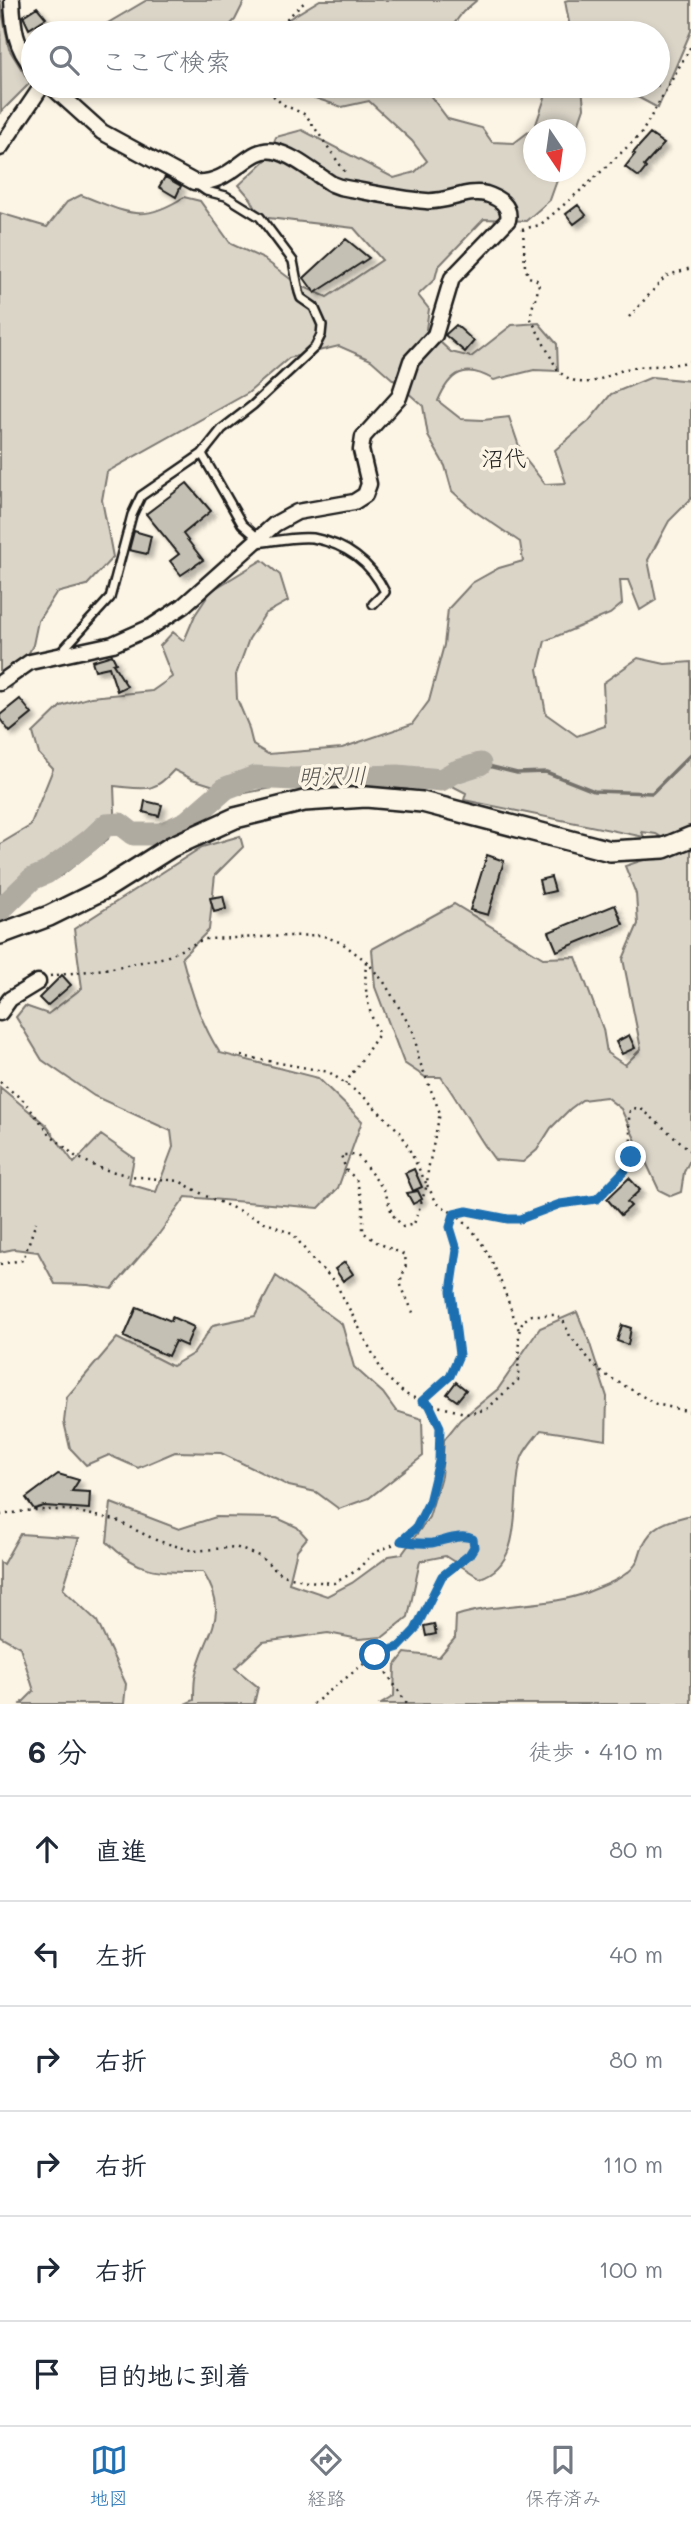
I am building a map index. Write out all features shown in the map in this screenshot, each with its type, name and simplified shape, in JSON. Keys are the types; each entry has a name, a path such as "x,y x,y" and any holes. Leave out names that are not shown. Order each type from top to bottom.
{"street":[{"path":"12,0 13,22 21,51"},
{"path":"0,148 35,98"},
{"path":"0,683 30,662 113,644 151,627 183,606 275,524 297,512 354,502 365,495 369,484 361,450 363,437 399,397 411,361 435,335 452,278 508,220 505,204 486,194 427,201 356,190 332,184 285,154 268,150 258,151 220,179 194,182 102,132 64,98"},
{"path":"0,934 49,916 106,888 172,847 235,818 304,801 366,797 422,802 610,851 664,848 691,838"},
{"path":"0,1013 10,999 38,982"}],"lane":[{"path":"58,656 110,598 132,515 141,496 202,454 222,429 253,405 315,347 321,335 321,325 314,307 301,298 293,261 260,217 226,196 202,189 194,182"},
{"path":"202,454 254,541 311,538 342,547 360,559 378,578 385,592 373,604"}],"path":[{"path":"284,21 307,0"},
{"path":"670,84 691,46"},
{"path":"276,98 282,104 306,115 356,190"},
{"path":"662,98 642,134 540,225 523,229 525,267 529,277 539,281 531,319 563,376 580,382 599,381 636,367 669,367 691,360"},
{"path":"629,317 666,276 691,268"},
{"path":"38,982 54,975 112,968 166,957 204,939 321,935 342,943 366,961 383,982 414,1033 419,1060 440,1113 427,1185 414,1223 403,1227 392,1214 385,1191 371,1171 356,1155 341,1155 346,1170 356,1179 363,1204 363,1232 378,1243 405,1255 406,1265 400,1283 414,1315"},
{"path":"345,1084 379,1034 370,1015 364,989 366,961"},
{"path":"241,1056 329,1072 364,1097 401,1133 438,1203 466,1222 486,1252 519,1332"},
{"path":"0,1082 23,1100 51,1135 75,1156 99,1168 130,1176 179,1181 206,1196 294,1235 314,1262 334,1280 384,1375 405,1394 429,1404 469,1414 487,1409 518,1380 519,1332 527,1317 537,1315 559,1317 570,1336 599,1371 656,1404 691,1412"},
{"path":"454,1214 467,1211 520,1219 560,1204 602,1196 629,1163 632,1152 628,1118 634,1108 643,1110 691,1151"},
{"path":"422,1401 450,1376 459,1355 451,1291 457,1250 450,1227 454,1214"},
{"path":"0,1264 23,1260 36,1222"},
{"path":"0,1515 33,1510 69,1510 115,1520 158,1541 194,1551 235,1547 259,1556 283,1575 307,1581 334,1583 356,1571 374,1553 401,1541 416,1528 429,1502 439,1461 440,1427 429,1404"},
{"path":"313,1704 375,1655 399,1647 415,1630 442,1576 469,1555 474,1547 473,1539 467,1536 432,1543 413,1544 401,1541"},
{"path":"375,1655 407,1704"}],"shaded area":[{"path":"0,0 9,49 21,68 21,92 1,112"},
{"path":"147,0 245,0 234,21 111,21"},
{"path":"320,0 477,0 456,21 285,21"},
{"path":"691,0 691,31 670,80 670,21 569,21 565,1"},
{"path":"315,98 432,98 448,119 482,128 492,142 514,143 523,136 523,182 556,182 550,200 526,221 484,219 438,267 435,279 418,295 429,309 426,329 451,352 471,357 512,325 539,323 557,344 558,371 534,370 494,380 475,372 460,373 448,383 438,401 461,419 509,417 522,455 545,484 566,483 555,450 589,421 611,394 652,377 691,381 691,499 669,521 648,560 656,600 640,610 628,580 620,580 622,604 610,614 545,641 538,669 546,714 577,736 605,726 603,683 638,658 665,664 691,662 691,1158 684,1172 681,1192 671,1196 659,1190 621,1109 606,1097 582,1100 570,1109 551,1128 537,1150 523,1162 495,1160 441,1077 425,1077 404,1063 375,987 372,949 454,904 543,958 576,957 603,1029 607,1053 625,1065 641,1049 623,959 638,924 636,894 625,866 680,848 656,834 642,832 644,837 464,800 466,793 441,780 407,788 283,786 240,794 192,779 174,770 160,783 148,788 114,786 115,812 108,839 61,876 29,891 0,919 0,844 30,826 53,769 39,754 33,733 61,706 91,697 152,691 172,677 160,646 173,632 184,641 195,615 211,591 262,560 280,575 288,601 265,614 249,639 236,675 237,699 253,745 268,754 342,748 412,724 429,701 444,645 448,609 472,583 499,568 523,561 520,542 473,510 452,491 445,466 428,436 423,406 371,360 339,346 289,358 248,393 107,472 102,500 113,557 87,585 56,593 38,621 33,645 11,688 0,685 0,213 47,227 67,202 81,195 133,213 156,211 184,197 200,201 231,244 264,259 297,284 327,297 382,260 354,228 260,217 251,199 239,185 267,159 276,137 302,130 394,178 415,172 427,161 412,141 369,101 342,107"},
{"path":"545,98 583,98 584,108 580,119 538,119"},
{"path":"639,98 662,98 658,108"},
{"path":"240,836 243,847 215,875 209,930 182,957 185,970 202,1019 220,1053 318,1078 362,1121 338,1188 319,1208 186,1197 159,1234 112,1289 55,1284 38,1252 14,1249 0,1252 0,1087 46,1125 74,1163 101,1135 134,1158 129,1184 156,1192 173,1147 171,1131 94,1096 42,1060 16,1017 25,1006 48,1014 82,988 74,929 202,847"},
{"path":"276,1276 342,1324 354,1367 383,1393 396,1411 422,1419 423,1456 369,1498 339,1509 316,1492 289,1486 221,1453 175,1452 138,1468 109,1455 86,1465 70,1448 64,1422 67,1397 117,1338 172,1366 194,1353 213,1325 255,1316"},
{"path":"577,1312 607,1397 606,1440 541,1430 522,1457 511,1543 505,1558 495,1570 480,1578 445,1556 420,1561 408,1617 383,1637 359,1639 328,1633 263,1642 235,1668 258,1687 254,1704 185,1704 194,1700 199,1662 216,1614 212,1588 203,1572 162,1571 140,1566 107,1542 111,1503 179,1529 216,1517 277,1518 297,1527 307,1538 297,1550 289,1583 327,1596 352,1583 389,1556 402,1554 429,1517 441,1476 444,1440 460,1420 498,1389 540,1328"},
{"path":"691,1515 691,1704 381,1704 394,1696 395,1666 405,1653 439,1657 455,1638 456,1616 557,1601 607,1584 631,1570 647,1538 657,1527"},
{"path":"20,1534 79,1538 63,1589 97,1621 126,1684 124,1704 21,1704 34,1691 20,1647 0,1636 0,1562 3,1564"}],"building":[{"path":"37,7 46,18 41,21 25,21 23,16"},
{"path":"650,134 664,144 644,166 646,168 639,177 625,167"},
{"path":"165,177 181,186 176,197 159,187"},
{"path":"578,205 586,215 574,224 566,214"},
{"path":"346,239 369,258 315,293 304,278"},
{"path":"456,325 474,341 465,352 445,335"},
{"path":"187,483 211,511 183,534 203,560 181,575 170,561 179,554 146,514"},
{"path":"134,531 151,536 147,554 129,550"},
{"path":"112,655 116,663 113,664 127,686 117,691 109,667 95,670 92,661"},
{"path":"20,699 32,714 10,732 0,715"},
{"path":"145,801 162,805 159,816 143,812"},
{"path":"487,855 504,861 488,915 470,910"},
{"path":"551,877 555,891 542,894 539,880"},
{"path":"223,896 226,909 214,912 210,898"},
{"path":"615,905 623,924 557,951 549,932"},
{"path":"62,975 71,985 47,1006 39,998"},
{"path":"629,1035 635,1048 622,1054 616,1042"},
{"path":"414,1169 422,1187 413,1191 405,1173"},
{"path":"629,1178 640,1190 627,1202 631,1206 621,1215 607,1199"},
{"path":"418,1191 422,1199 413,1204 407,1193"},
{"path":"345,1262 353,1274 343,1281 335,1269"},
{"path":"137,1307 171,1321 172,1317 194,1327 186,1346 175,1341 168,1356 124,1337"},
{"path":"622,1325 631,1328 628,1345 617,1341"},
{"path":"456,1382 466,1390 457,1401 447,1394"},
{"path":"58,1474 79,1480 72,1491 90,1492 89,1509 44,1506 34,1509 26,1498"},
{"path":"434,1624 436,1634 426,1636 424,1626"}],"waterway":[{"name":"明沢川","path":"480,764 517,773 546,772 594,791 652,793 691,754"},
{"name":"明沢川","path":"0,910 32,879 46,873 106,825 120,824 133,834 161,834 187,822 226,788 255,777 292,779 398,776 441,780 480,764"}],"district":[{"name":"沼代","path":"504,459"}],"route":[{"path":"375,1655 399,1647 415,1630 442,1576 469,1555 474,1547 473,1539 467,1536 432,1543 413,1544 401,1541 416,1528 429,1502 439,1461 440,1427 429,1404 422,1401 450,1376 459,1355 451,1291 457,1250 450,1227 454,1214 467,1211 520,1219 560,1204 597,1199 627,1168 631,1157"}]}
